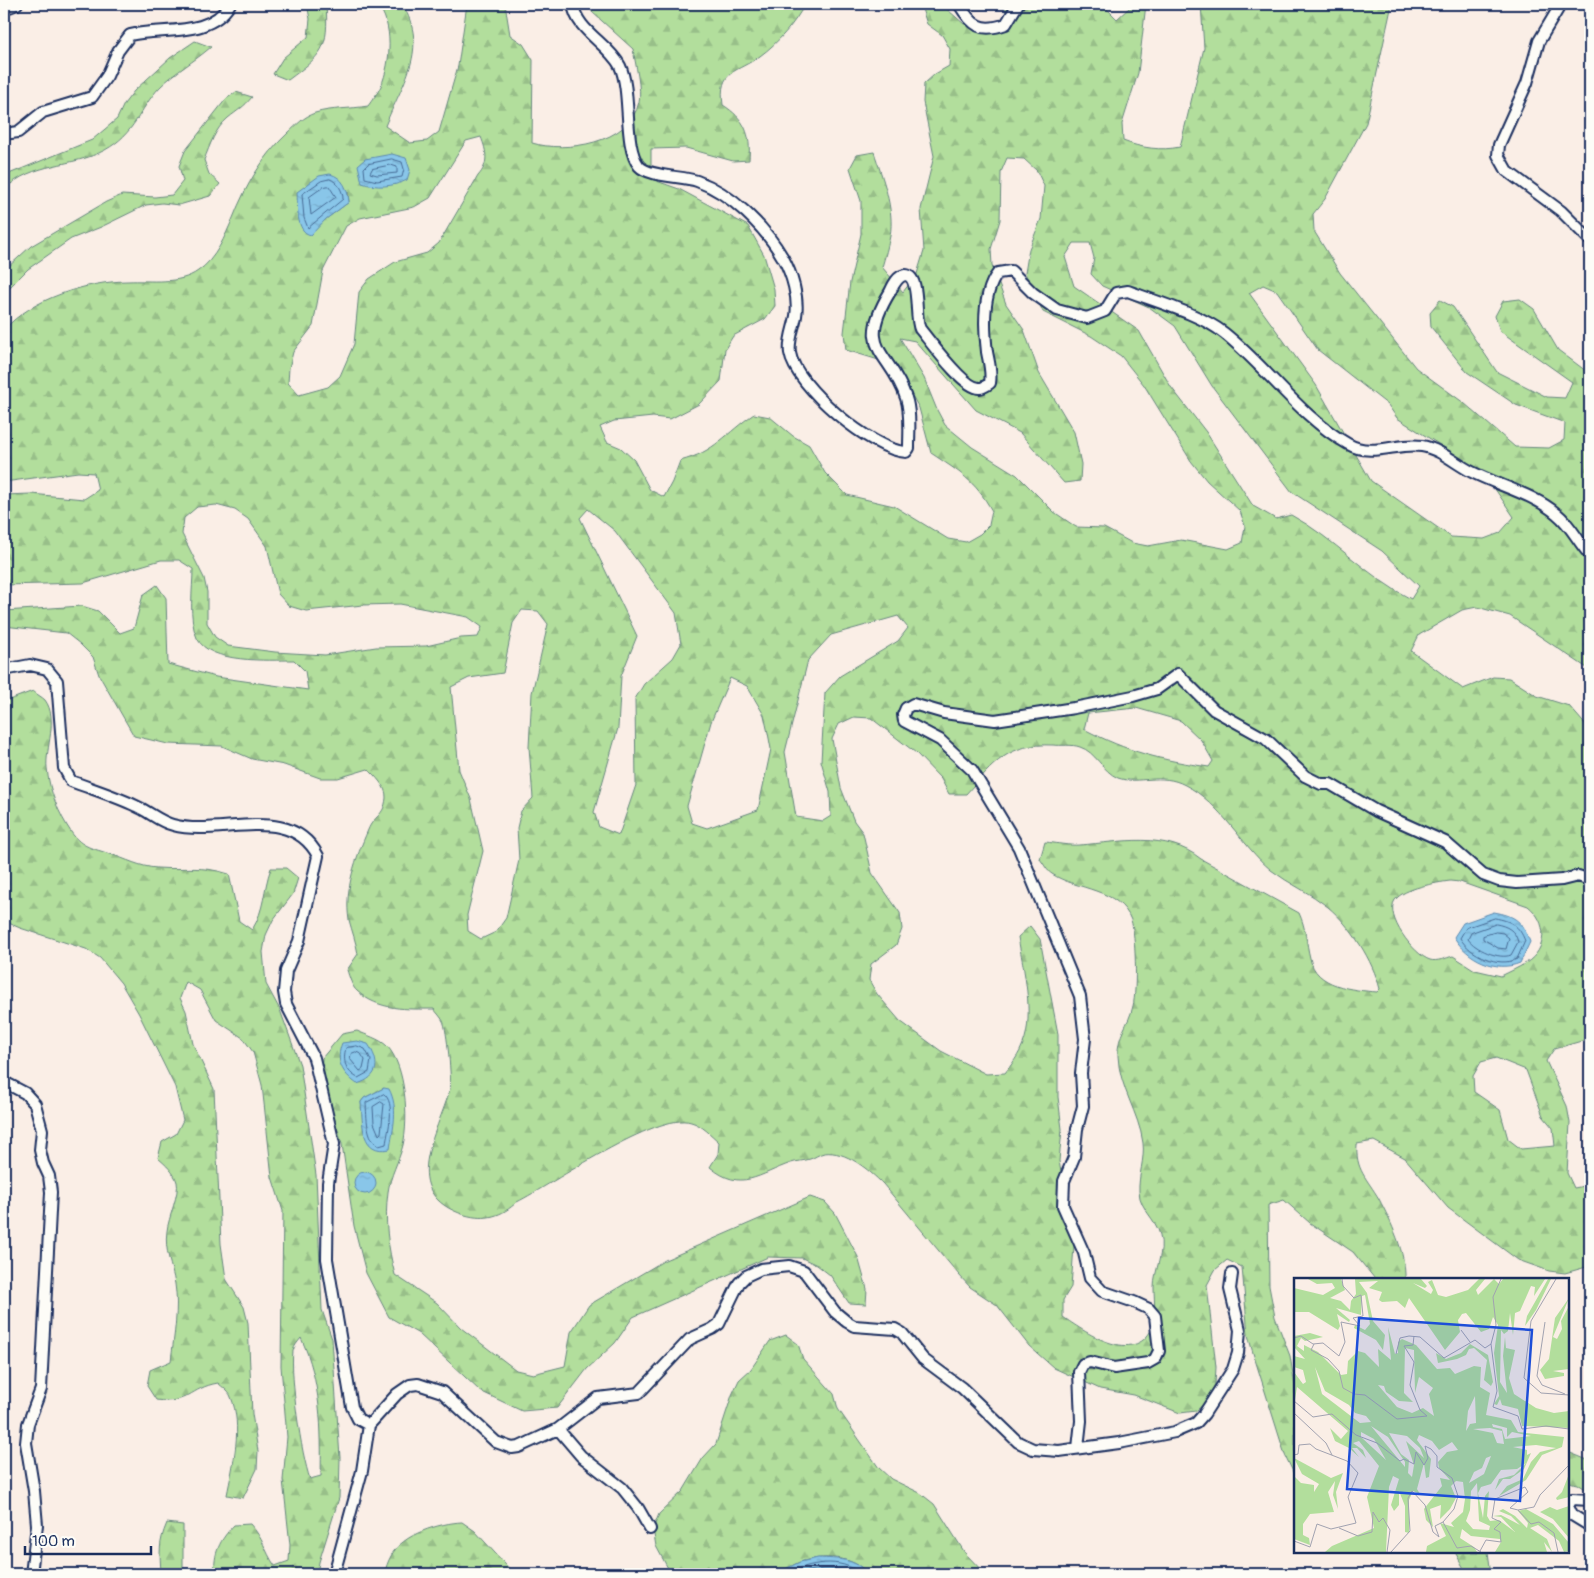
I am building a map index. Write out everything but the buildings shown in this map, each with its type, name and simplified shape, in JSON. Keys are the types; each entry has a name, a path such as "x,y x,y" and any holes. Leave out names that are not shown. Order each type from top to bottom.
{"street":[{"path":"4,9 16,4"},
{"path":"4,134 18,132 43,112 92,97 130,35 176,28 195,29 214,20 230,4"},
{"path":"573,4 580,23 613,56 620,68 626,88 631,142 636,160 641,168 649,172 695,180 711,186 734,203 765,233 784,259 795,286 796,314 790,351 792,364 845,422 879,443 894,451 906,452 909,448 907,400 901,386 878,351 874,340 876,324 883,303 899,278 904,275 910,277 916,284 916,321 920,329 960,377 975,387 981,388 990,383 992,375 987,351 986,308 990,282 998,273 1011,272 1033,294 1057,310 1087,318 1105,311 1116,294 1128,291 1196,318 1222,332 1252,357 1296,402 1350,446 1377,451 1404,445 1423,446 1470,472 1546,506 1566,523 1590,555"},
{"path":"959,4 975,25 992,29 1006,24 1018,4"},
{"path":"1561,4 1539,41 1527,83 1499,144 1498,156 1507,171 1561,211 1590,240"},
{"path":"4,670 30,665 47,669 57,681 64,768 71,781 135,805 172,825 215,829 258,825 287,828 312,844 318,856 299,941 286,971 284,992 286,1004 314,1058 334,1144 328,1183 327,1259 352,1407 358,1419 369,1425"},
{"path":"1078,1448 1081,1421 1079,1372 1083,1364 1090,1362 1114,1368 1148,1363 1155,1359 1159,1351 1155,1316 1149,1309 1102,1291 1095,1285 1090,1278 1084,1253 1063,1206 1064,1181 1074,1157 1077,1129 1083,1106 1081,1072 1085,1039 1082,1004 1019,848 972,770 940,740 904,721 903,715 906,708 913,704 944,713 995,720 1074,708 1133,696 1157,689 1178,674 1214,710 1266,740 1305,776 1321,784 1330,784 1376,811 1445,842 1483,875 1499,881 1516,883 1562,880 1578,876 1590,880"},
{"path":"4,1082 25,1093 35,1104 42,1130 40,1150 49,1176 51,1192 41,1389 28,1424 26,1443 34,1490 36,1525 31,1574"},
{"path":"334,1574 362,1471 369,1425 397,1394 410,1385 418,1384 442,1392 496,1442 512,1448 520,1447 558,1429 598,1398 639,1393 690,1339 719,1324 739,1283 746,1276 761,1269 790,1266 804,1271 834,1312 847,1322 854,1326 894,1329 902,1333 923,1359 962,1388 1018,1442 1033,1449 1058,1451 1175,1432 1188,1428 1199,1420 1233,1369 1238,1353 1240,1330 1230,1289 1232,1274"},
{"path":"558,1429 581,1456 622,1488 638,1508 650,1529"},
{"path":"1569,1504 1572,1499 1590,1500"},
{"path":"1569,1508 1572,1515 1590,1526"}],"green space":[{"path":"307,4 326,4 325,41 316,56 288,80 273,74 283,58 308,37 310,19"},
{"path":"377,4 402,4 410,20 414,36 410,66 385,126 410,143 427,141 439,132 458,66 467,4 505,4 510,35 523,44 533,60 532,143 561,147 594,142 610,136 623,128 633,116 639,102 639,83 633,49 592,12 591,4 805,4 780,39 752,62 731,73 723,85 723,105 737,116 745,128 749,142 749,160 733,161 686,148 651,149 651,179 679,189 748,226 764,255 774,289 775,306 765,319 733,336 725,349 721,381 699,404 670,419 653,417 614,421 600,427 607,442 621,448 634,460 650,490 664,497 680,461 702,453 754,414 770,417 793,436 809,445 825,473 847,495 894,506 948,539 966,542 980,534 989,525 992,511 986,500 966,478 931,453 919,408 895,365 846,350 844,333 850,282 861,234 861,201 850,168 857,155 874,152 887,193 891,215 890,236 882,267 903,292 917,274 924,251 921,209 934,156 923,102 924,84 935,74 949,66 950,49 942,35 927,24 921,6 925,4 941,4 964,24 983,28 1007,16 1004,4 1102,4 1117,19 1131,4 1146,4 1138,73 1122,124 1123,141 1144,147 1166,149 1180,147 1204,48 1201,4 1392,4 1366,123 1325,199 1313,214 1314,231 1340,273 1416,368 1464,403 1515,447 1549,448 1564,440 1565,423 1516,405 1467,372 1431,327 1430,312 1440,300 1453,307 1497,372 1547,397 1565,398 1572,382 1500,331 1495,316 1503,301 1520,299 1534,309 1558,350 1590,374 1590,670 1510,616 1477,607 1462,610 1419,635 1411,651 1463,689 1493,677 1509,678 1537,696 1569,706 1590,730 1590,1048 1585,1040 1554,1049 1546,1061 1567,1106 1570,1123 1567,1173 1574,1188 1590,1185 1590,1266 1565,1273 1549,1271 1518,1260 1448,1208 1405,1158 1374,1141 1357,1144 1358,1161 1393,1228 1403,1259 1405,1278 1374,1278 1353,1252 1310,1223 1284,1200 1268,1205 1269,1286 1275,1317 1290,1356 1294,1380 1294,1474 1285,1455 1248,1335 1242,1267 1227,1260 1215,1270 1207,1285 1216,1367 1215,1384 1208,1400 1196,1411 1180,1413 1134,1395 1100,1389 1054,1368 1029,1346 997,1305 970,1287 883,1184 864,1167 841,1155 824,1153 810,1159 791,1163 750,1179 731,1179 710,1167 718,1154 719,1142 695,1123 675,1122 654,1127 630,1138 499,1214 487,1217 473,1217 444,1205 432,1192 427,1177 427,1161 431,1143 450,1089 449,1055 443,1021 434,1009 394,1008 366,998 354,987 347,970 358,954 349,920 348,897 350,885 355,863 370,825 381,813 385,804 386,794 380,782 368,769 338,778 320,778 284,765 252,759 222,746 168,744 134,736 99,675 93,657 80,644 66,633 4,626 4,611 82,606 98,611 120,633 134,628 143,595 157,585 166,598 168,664 216,677 308,690 305,671 294,660 240,659 214,652 204,646 197,638 194,630 192,604 193,569 179,560 161,560 83,583 4,585 4,495 31,494 84,499 98,490 94,473 78,472 4,482 4,330 29,309 78,288 113,282 173,280 198,271 210,260 219,247 256,172 279,142 301,121 315,113 368,106 381,86 387,66 389,44 386,22","holes":["481,137 486,153 484,167 439,243 427,253 395,262 369,279 359,292 354,344 340,376 328,387 299,395 288,383 293,352 313,326 323,271 346,226 360,218 414,207 430,198 466,141","1007,158 1024,159 1037,171 1044,186 1041,219 1029,249 1025,273 1043,312 1091,336 1121,356 1144,385 1191,461 1207,481 1240,511 1245,526 1242,543 1228,549 1181,540 1148,546 1132,543 1104,528 1076,527 1054,512 1017,475 972,447 945,425 924,378 900,338 915,341 976,410 1020,433 1064,483 1080,481 1081,464 1074,432 1039,373 1024,330 1006,304 992,265 991,249 1000,220 1001,172","348,192 349,202 326,219","1074,243 1090,243 1094,258 1091,274 1102,286 1149,307 1175,326 1212,386 1292,492 1382,551 1419,586 1411,599 1380,580 1307,524 1291,515 1276,519 1253,506 1206,432 1171,387 1139,331 1074,286 1065,257","1263,285 1277,291 1318,350 1388,405 1397,418 1464,460 1495,489 1514,517 1500,533 1484,539 1451,537 1371,481 1316,385 1249,293","216,505 235,510 248,519 267,546 278,594 289,606 306,611 363,605 400,604 468,617 482,627 478,637 461,638 426,646 376,647 325,655 275,652 228,646 215,637 207,623 207,592 204,578 182,534 184,518 197,507","588,509 615,531 676,613 681,644 673,658 644,684 635,699 636,785 619,835 599,827 594,812 618,728 621,676 637,636 580,518","522,610 538,611 548,624 532,693 529,747 533,798 521,811 517,828 519,860 506,918 496,932 481,939 468,931 467,915 483,851 471,799 459,770 451,687 469,678 503,673 513,623","898,616 908,628 898,641 840,676 825,693 821,761 830,792 831,816 823,821 796,817 785,752 808,660 831,635","730,678 747,686 764,715 768,733 771,749 758,810 707,828 692,823 687,806 711,722","1136,708 1181,721 1201,740 1213,761 1209,767 1145,754 1115,744 1084,729 1088,713","854,717 871,718 916,753 941,779 949,794 966,794 1003,757 1024,747 1037,745 1070,745 1086,749 1112,775 1118,778 1126,780 1167,779 1176,781 1198,793 1209,802 1271,870 1321,902 1337,915 1353,934 1367,956 1377,978 1380,989 1377,992 1347,988 1327,981 1313,968 1299,913 1187,850 1173,845 1143,840 1076,845 1045,842 1040,859 1050,873 1096,891 1117,902 1125,909 1133,927 1134,998 1131,1013 1119,1042 1118,1056 1125,1089 1138,1121 1143,1143 1139,1186 1140,1198 1158,1229 1161,1242 1154,1281 1154,1321 1150,1332 1142,1341 1131,1345 1107,1342 1082,1330 1063,1317 1063,1300 1071,1287 1074,1246 1059,1161 1062,1129 1058,1097 1058,1034 1040,939 1030,926 1018,937 1027,991 1028,1019 1021,1048 1005,1073 986,1074 941,1051 900,1021 877,994 869,980 871,964 896,945 902,929 900,913 872,873 863,833 854,821 841,788 832,739 839,724","1450,881 1460,882 1528,906 1535,912 1542,927 1543,935 1542,943 1533,957 1526,963 1501,976 1475,970 1453,956 1441,960 1430,960 1416,951 1397,925 1393,907 1395,900 1412,889","1496,1058 1526,1070 1543,1116 1553,1128 1555,1146 1521,1149 1508,1139 1500,1110 1474,1092 1473,1076 1481,1062"]},
{"path":"195,41 211,47 160,87 124,136 105,150 92,156 27,174 4,190 4,176 92,140 117,119 124,104 134,91 170,58"},
{"path":"236,92 252,97 244,106 223,122 211,143 204,160 209,174 220,184 210,196 179,205 162,203 146,205 71,239 28,269 4,293 4,272 31,246 106,202 122,195 155,197 172,195 183,181 179,166 185,151 226,99"},
{"path":"33,691 45,700 51,716 51,734 47,760 50,785 55,802 67,825 75,837 84,844 93,849 145,866 201,869 229,874 239,921 252,930 262,907 271,868 286,868 298,878 293,894 273,920 266,935 263,952 266,984 280,1010 300,1065 316,1175 322,1310 332,1339 340,1458 339,1498 317,1574 215,1574 215,1560 218,1547 234,1525 250,1524 275,1566 289,1561 290,1545 283,1480 287,1437 281,1366 283,1211 272,1177 262,1085 253,1052 243,1038 216,1020 200,990 186,982 180,998 186,1011 193,1044 214,1089 221,1244 226,1279 244,1307 248,1323 252,1414 258,1451 257,1469 243,1498 227,1495 237,1433 235,1408 229,1393 218,1383 208,1385 182,1398 167,1401 156,1400 147,1386 150,1370 171,1361 176,1322 176,1293 166,1238 177,1192 177,1182 172,1172 158,1158 162,1142 176,1134 183,1120 175,1087 139,1014 121,983 100,958 86,949 4,921 4,702","holes":["301,1338 308,1354 319,1405 321,1441 321,1476 310,1479 300,1434 292,1363 293,1351"]},
{"path":"357,1031 377,1039 387,1046 398,1066 402,1079 406,1108 405,1134 389,1186 386,1213 395,1275 437,1303 461,1328 516,1370 533,1374 565,1366 571,1332 589,1305 665,1260 810,1197 825,1202 835,1213 858,1257 867,1289 866,1304 849,1303 830,1275 817,1265 802,1258 768,1257 633,1317 615,1343 587,1369 557,1408 522,1411 480,1391 419,1334 389,1317 366,1273 354,1226 342,1144 321,1074 322,1058 342,1034","holes":["384,1088 366,1138 361,1102 364,1098"]},
{"path":"786,1335 798,1344 803,1359 834,1394 838,1409 879,1468 891,1479 920,1493 934,1504 965,1553 985,1574 868,1574 862,1568 846,1560 818,1558 800,1562 779,1573 772,1574 671,1574 656,1546 653,1529 659,1514 683,1491 703,1458 716,1444 732,1395 739,1380 751,1369 770,1341"},
{"path":"1569,1452 1590,1461 1590,1492 1578,1484 1569,1482"},
{"path":"462,1522 475,1531 514,1574 384,1574 396,1548 412,1536 433,1527"},
{"path":"167,1523 183,1525 183,1574 161,1574 161,1543"},
{"path":"1456,1553 1488,1553 1491,1574 1467,1574"}],"water":[{"path":"392,154 406,158 410,170 407,180 384,186 362,183 358,165 365,159"},
{"path":"330,174 338,178 344,185 349,202 326,219 311,235 302,229 300,224 297,192 319,176"},
{"path":"1494,912 1508,915 1521,924 1524,929 1530,942 1520,963 1511,966 1501,966 1483,962 1466,952 1454,937 1463,923"},
{"path":"357,1041 368,1044 375,1057 376,1068 370,1077 357,1084 344,1071 339,1055 342,1043"},
{"path":"384,1088 389,1089 395,1111 390,1149 380,1150 368,1143 365,1136 361,1102 364,1098"},
{"path":"365,1172 373,1175 376,1183 373,1191 365,1194 357,1191 354,1183 357,1175"},
{"path":"818,1558 846,1560 858,1565 868,1574 775,1574 800,1562"}]}
